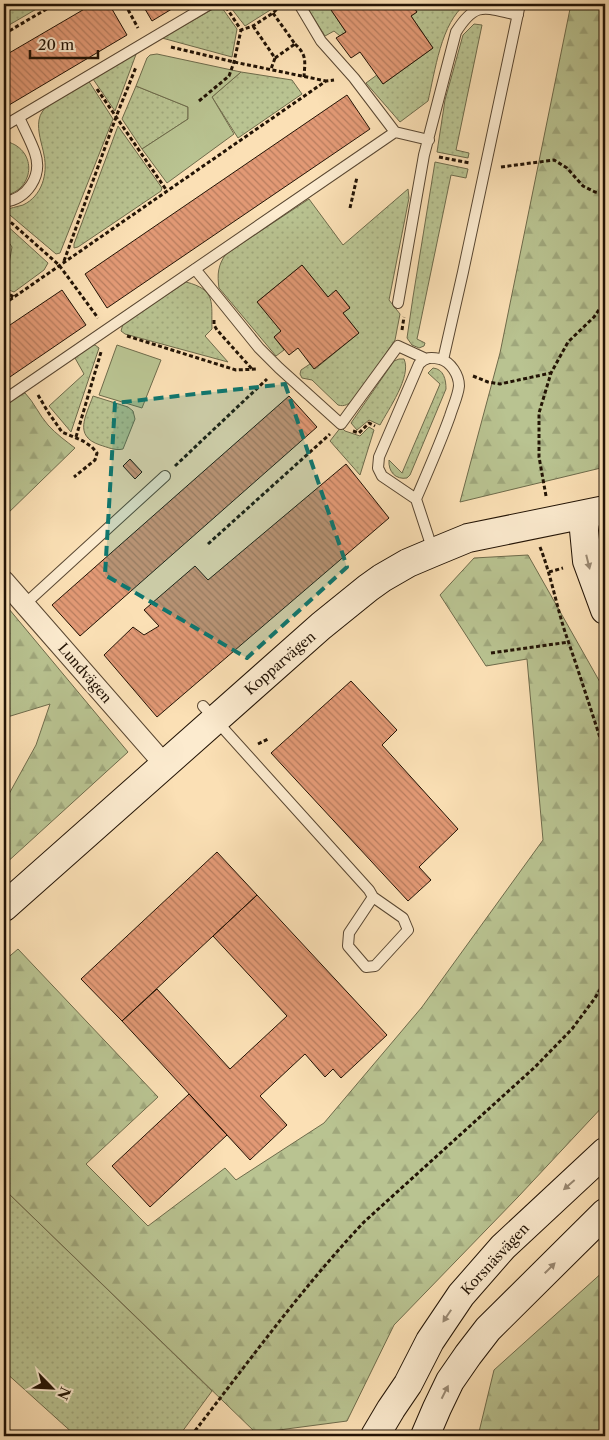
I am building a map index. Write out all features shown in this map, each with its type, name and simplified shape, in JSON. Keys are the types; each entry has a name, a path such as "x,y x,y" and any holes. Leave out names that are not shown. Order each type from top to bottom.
{"street":[{"name":"Kopparvägen","path":"4,907 165,765 209,713 368,588 408,563 468,538 596,512"},
{"path":"596,512 595,527 605,548"},
{"path":"596,512 584,530 587,561 605,610"},
{"name":"Lundvägen","path":"4,581 165,765"},
{"name":"Korsnäsvägen","path":"408,1384 430,1341 461,1295 503,1247 605,1152"},
{"path":"426,1436 450,1381 468,1354 511,1306 605,1213"},
{"path":"375,1436 408,1384"},
{"path":"391,1436 408,1384"}],"lane":[{"path":"4,126 210,4"},
{"path":"299,4 321,41 354,78 395,132 429,140"},
{"path":"443,360 520,4"},
{"path":"398,303 424,155 456,32 475,10 486,8 518,16"},
{"path":"4,202 17,198 30,188 35,178 37,166 36,155 18,117"},
{"path":"4,400 395,132"},
{"path":"195,269 260,348 279,368 344,427 398,346 424,358 429,357 443,360 451,366 459,384 457,396 416,499"},
{"path":"424,358 419,364 379,457 378,468 382,476 416,499 434,552"},
{"path":"25,604 165,476"},
{"path":"209,713 370,890 373,896 403,918 408,930 375,966 366,967 348,946 349,934 373,896"}],"path":[{"path":"4,34 55,4"},
{"path":"125,4 146,41 326,81 354,78"},
{"path":"199,101 229,76 234,62 241,30 223,4"},
{"path":"241,30 253,26 273,13 278,4"},
{"path":"273,13 305,57 304,77"},
{"path":"253,26 275,58"},
{"path":"64,262 146,41"},
{"path":"271,69 275,58 295,44"},
{"path":"88,76 167,191"},
{"path":"4,304 326,81"},
{"path":"350,208 360,166 359,157"},
{"path":"436,157 464,162"},
{"path":"486,165 505,167 554,160 567,168 582,186 605,194"},
{"path":"159,179 162,176"},
{"path":"4,216 59,265 107,330 236,370 279,368"},
{"path":"4,292 14,297"},
{"path":"546,497 539,457 539,414 551,373 568,342 594,317 605,301"},
{"path":"398,303 405,313 398,346"},
{"path":"76,437 107,330"},
{"path":"165,476 279,368"},
{"path":"455,372 500,384 551,373"},
{"path":"30,381 62,432 84,441 97,453 95,460 74,477"},
{"path":"208,544 344,427 359,433 369,423 378,427"},
{"path":"549,572 605,754"},
{"path":"492,652 569,642"},
{"path":"191,1436 306,1288 344,1243 371,1216 536,1067 572,1030 605,981"}],"highlighted area":[{"path":"285,384 347,567 247,658 105,575 115,403"}],"green space":[{"path":"4,4 45,4 4,28"},
{"path":"228,4 276,4 275,7 245,26"},
{"path":"305,4 327,4 346,32 340,36 334,31 325,36"},
{"path":"411,4 466,4 457,12 445,35 440,48 428,101 400,122 366,83 377,75 383,84 433,48 411,16 417,12"},
{"path":"571,4 605,4 605,257 600,272 605,294 605,467 460,502 500,353"},
{"path":"220,5 237,29 232,57 162,38"},
{"path":"474,24 482,25 456,150 469,153 468,158 437,152 445,100 463,35"},
{"path":"138,49 115,111 93,79"},
{"path":"157,54 241,72 212,97 234,134 167,183 142,149 188,119 188,107 136,86 147,58 150,55"},
{"path":"241,72 292,80 302,94 238,138 212,97"},
{"path":"88,80 113,119 60,253 56,254 4,210 30,201 42,184 45,162 39,133 39,118 42,112 47,106"},
{"path":"136,86 188,107 188,119 142,149 122,119"},
{"path":"118,126 162,188 161,191 74,248 74,244"},
{"path":"4,141 15,145 23,151 29,168 23,185 15,192 4,196"},
{"path":"435,162 468,169 466,178 451,175 417,339 425,343 424,346 419,348 412,345 407,338"},
{"path":"408,189 409,198 389,300 400,314 395,340 354,400 340,406 312,380 302,378 300,374 301,370 310,364 315,369 359,333 343,313 350,307 336,291 328,297 302,265 258,301 281,331 274,337 284,350 276,356 219,288 218,274 220,266 226,254 309,199 343,245"},
{"path":"4,223 48,263 44,270 14,292 4,288"},
{"path":"4,235 12,247 9,264 4,268"},
{"path":"186,282 196,285 208,294 212,305 212,329 205,336 228,362 125,334 121,331 123,324"},
{"path":"89,345 95,345 99,348 71,432 49,406 84,374 75,358"},
{"path":"117,345 161,360 142,408 99,395"},
{"path":"404,359 406,366 405,374 398,393 380,425 369,420 357,430 351,423 394,361"},
{"path":"433,368 440,370 442,373 446,389 410,475 407,478 399,478 391,471 389,460 402,473 440,384 428,373"},
{"path":"25,393 48,425 75,448 4,517 4,406 9,401"},
{"path":"93,396 128,407 133,411 135,419 123,449 114,449 100,445 92,441 84,431 85,418"},
{"path":"341,427 345,431 360,436 369,427 374,430 360,475 330,441"},
{"path":"528,555 605,691 605,1104 394,1325 347,1421 256,1433 4,1189 4,961 18,949 158,1097 86,1164 148,1226 225,1168 236,1180 324,1123 422,1007 543,840 527,659 486,666 440,595 474,558"},
{"path":"4,603 128,752 4,865 4,803 36,745 50,704 4,718"},
{"path":"4,1189 212,1391 179,1436 76,1436 4,1371"},
{"path":"605,1270 605,1436 478,1436 494,1370"}],"building":[{"path":"93,4 109,4 127,35 4,108 4,56"},
{"path":"142,4 180,4 152,21"},
{"path":"327,4 411,4 417,12 411,16 433,48 383,84 360,52 351,58 336,38 346,32"},
{"path":"347,95 370,129 107,308 85,274"},
{"path":"302,265 328,297 336,290 350,308 343,313 359,333 314,369 298,348 289,355 274,337 281,331 257,302"},
{"path":"62,290 86,325 4,381 4,329"},
{"path":"289,396 317,427 80,636 52,605"},
{"path":"130,459 142,472 135,479 123,466"},
{"path":"346,464 389,518 157,717 104,655 133,627 144,635 159,626 144,610 195,566 208,580"},
{"path":"351,681 397,730 382,745 458,829 419,867 431,880 408,901 271,753"},
{"path":"217,852 257,895 122,1021 81,979"},
{"path":"257,895 387,1035 341,1078 333,1069 325,1077 305,1054 260,1096 287,1125 250,1160 122,1021 157,989 230,1069 287,1016 213,936"},
{"path":"189,1094 227,1135 150,1207 112,1166"}]}
